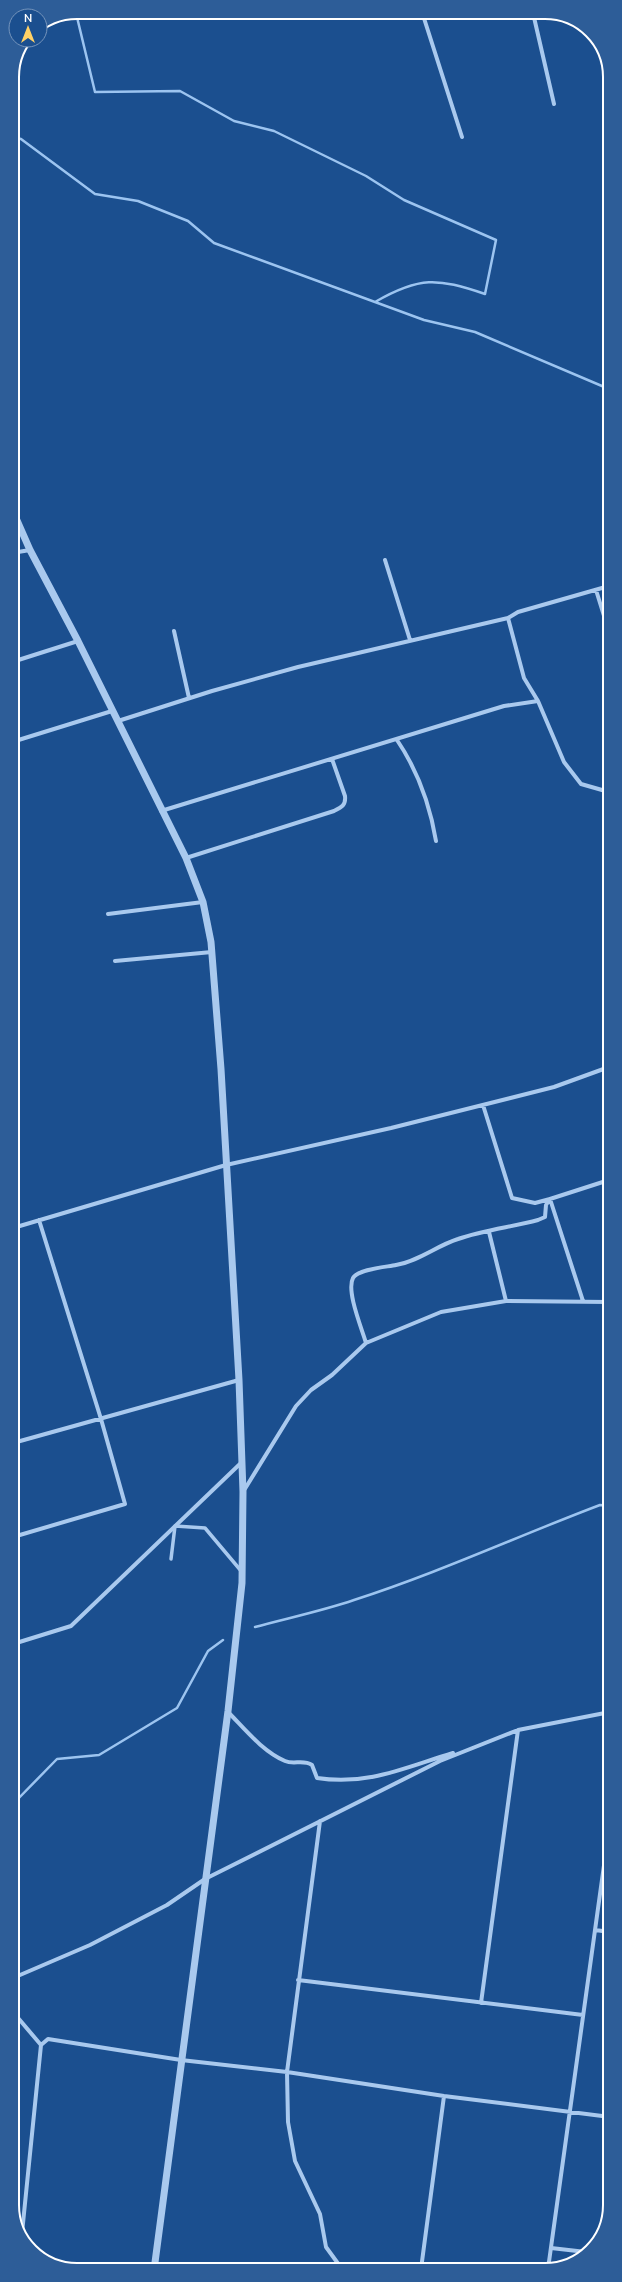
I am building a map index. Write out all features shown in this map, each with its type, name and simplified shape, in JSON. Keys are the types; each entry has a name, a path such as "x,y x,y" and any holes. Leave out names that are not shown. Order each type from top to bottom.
{"street":[{"path":"424,19 462,137"},
{"path":"535,19 554,104"},
{"path":"19,525 30,550 78,641 186,858 203,902 212,952 240,1380 243,1492 242,1573 239,1623 228,1712 155,2263"},
{"path":"19,552 30,550"},
{"path":"385,560 410,640"},
{"path":"118,721 190,698 298,667 508,618 518,612 603,588"},
{"path":"596,590 603,613"},
{"path":"508,618 524,678 538,701 561,756 570,771 581,784 603,790"},
{"path":"174,630 190,698"},
{"path":"19,660 78,641"},
{"path":"162,811 504,706 538,701"},
{"path":"19,740 112,710"},
{"path":"397,740 417,772 432,820 436,841"},
{"path":"186,858 334,811 344,806 346,802 345,796 332,759"},
{"path":"108,914 203,902"},
{"path":"115,961 212,952"},
{"path":"19,1226 226,1165 391,1128 483,1105 554,1087 603,1070"},
{"path":"483,1105 512,1198 534,1203 603,1182"},
{"path":"366,1343 353,1298 352,1285 353,1278 356,1274 379,1267 412,1261 458,1239 544,1217 546,1205 550,1199"},
{"path":"550,1199 583,1301"},
{"path":"19,1535 125,1504 101,1419 40,1220"},
{"path":"489,1232 506,1301"},
{"path":"243,1492 296,1406 311,1390 332,1375 366,1343 441,1312 506,1301 603,1302"},
{"path":"19,1441 240,1380"},
{"path":"19,1642 71,1626 242,1462"},
{"path":"171,1559 175,1526 205,1528 242,1573"},
{"path":"228,1712 262,1747 289,1763 310,1763 315,1777 319,1778 344,1781 364,1780 473,1747"},
{"path":"19,1975 90,1944 167,1904 205,1879 440,1761 518,1730 603,1713"},
{"path":"481,2003 518,1730"},
{"path":"320,1821 287,2072 288,2122 295,2162 320,2214 329,2253 337,2263"},
{"path":"549,2263 603,1872"},
{"path":"595,1930 603,1931"},
{"path":"298,1980 583,2015"},
{"path":"19,2019 41,2045"},
{"path":"23,2225 41,2045 45,2040 53,2039 181,2060 287,2072 444,2096 603,2116"},
{"path":"422,2263 444,2096"},
{"path":"551,2248 580,2251"}],"waterway":[{"path":"77,19 95,92 180,91 234,121 274,131 366,176 404,200 496,240 485,294 454,285 429,282 404,288 375,302"},
{"path":"19,139 95,194 138,201 188,221 214,243 424,320 475,332 603,386"},
{"path":"255,1627 330,1608 385,1589 600,1505 603,1505"},
{"path":"19,1798 57,1759 99,1755 177,1708 208,1651 223,1640"}]}
